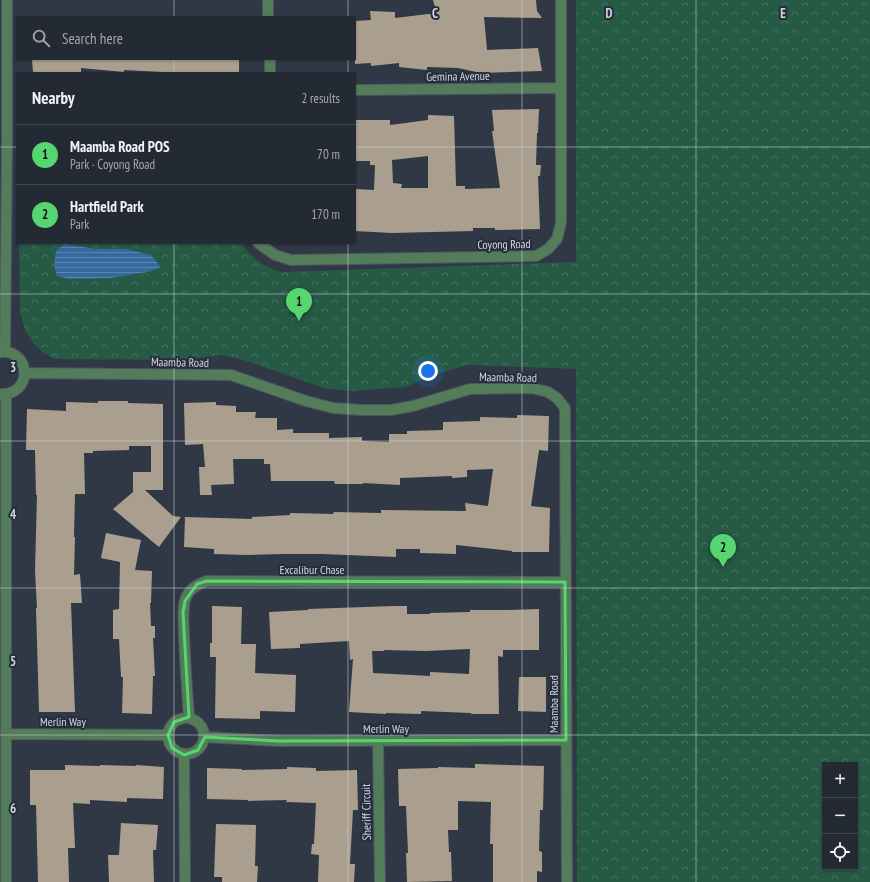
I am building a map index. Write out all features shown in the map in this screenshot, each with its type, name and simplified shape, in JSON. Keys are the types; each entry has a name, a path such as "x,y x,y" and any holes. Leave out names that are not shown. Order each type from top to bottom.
{"street":[{"path":"6,882 3,814 6,734 3,394 12,393 22,385 25,373 22,361 17,356 12,353 3,352 7,0"},
{"path":"268,0 268,16"},
{"name":"Coyong Road","path":"259,244 274,255 291,260 536,256 548,249 557,239 561,223 561,0"},
{"path":"270,60 270,72"},
{"name":"Gemina Avenue","path":"356,90 561,88"},
{"name":"Maamba Road","path":"25,373 231,375 333,408 363,410 391,410 413,406 470,389 532,388 548,392 557,398 565,408 567,882"},
{"name":"Excalibur Chase","path":"188,717 183,612 185,600 190,590 197,584 207,581 565,582"},
{"path":"188,717 201,724 205,737 203,744 198,750 192,754 184,755 172,748 168,735 174,722 181,718 188,717"},
{"name":"Merlin Way","path":"6,734 168,735"},
{"name":"Merlin Way","path":"205,737 279,741 566,740"},
{"name":"Sheriff Circuit","path":"378,741 380,882"},
{"path":"184,755 185,882"}],"highlighted area":[{"path":"207,581 565,582 566,740 279,741 205,737 198,750 184,755 172,748 168,735 174,722 189,717 183,612 185,601 197,584"}],"green space":[{"path":"576,0 870,0 870,882 577,882 576,369 467,365 431,376 405,387 350,391 324,388 247,361 221,355 184,360 55,359 44,353 34,344 25,330 20,312 19,244 242,244 250,254 268,267 281,272 576,262"}],"water":[{"path":"64,244 95,249 126,249 151,255 161,267 152,271 111,278 70,279 57,276 54,265 56,251"}],"building":[{"path":"433,0 536,0 537,11 542,18 484,17 487,50 538,48 542,71 481,73 458,68 427,67 427,70 399,67 399,63 371,66 371,63 355,64 356,21 371,20 370,11 395,12 395,18 437,14"},
{"path":"32,60 239,60 239,72 162,72 124,70 124,72 81,68 81,72 33,72"},
{"path":"539,109 536,165 541,165 540,176 538,176 540,229 495,230 495,228 473,228 473,231 392,233 356,231 356,189 374,190 375,165 370,165 370,161 356,161 356,120 390,120 390,125 428,120 428,115 454,116 456,186 465,186 465,189 500,188 492,131 494,131 492,110","holes":["428,156 428,188 401,188 402,184 393,183 392,160"]},
{"path":"98,401 128,401 128,403 163,404 163,490 145,490 173,516 181,517 159,547 113,509 133,492 133,472 151,472 151,446 129,446 129,450 93,451 93,453 84,453 85,494 75,494 74,537 74,575 80,574 82,603 71,603 75,712 39,712 35,571 37,495 35,450 26,450 27,409 66,411 66,402 98,403"},
{"path":"216,402 216,405 236,406 236,412 256,412 255,418 277,418 277,430 293,429 293,433 329,433 329,438 362,437 362,441 389,442 389,434 407,434 407,431 443,430 443,422 480,421 480,417 517,418 517,415 549,416 548,451 539,450 531,506 550,508 549,552 512,552 456,545 456,554 420,553 420,549 396,549 396,557 322,554 246,555 214,554 214,549 184,547 185,517 252,519 252,517 290,515 290,513 381,513 381,510 466,511 465,503 488,506 493,469 467,470 467,477 452,478 452,476 400,478 400,485 363,483 335,484 334,481 271,481 270,464 264,464 264,459 233,459 234,484 211,485 212,495 200,495 199,467 205,467 203,444 185,445 184,403"},
{"path":"106,533 141,540 135,570 152,571 150,603 151,626 155,626 155,638 153,638 155,676 153,676 152,714 122,713 123,677 121,677 119,639 113,639 113,610 119,609 120,562 101,558"},
{"path":"212,606 242,607 241,644 256,644 255,673 296,675 295,712 260,711 260,719 215,718 216,657 210,657 210,643 212,643"},
{"path":"407,606 407,614 470,612 470,610 539,609 539,650 503,650 503,657 498,656 499,714 421,711 421,714 386,714 349,712 353,659 350,660 349,641 300,644 300,648 271,649 269,612","holes":["470,649 469,674 430,672 430,676 373,673 372,651"]},
{"path":"519,677 546,677 546,712 518,711"},
{"path":"475,764 544,766 543,810 540,810 539,851 542,852 542,872 537,871 537,882 493,882 493,844 490,844 491,802 458,801 458,830 448,830 449,852 451,852 452,881 407,882 406,853 408,853 406,806 399,806 398,769 438,767 475,768"},
{"path":"65,765 136,765 164,767 163,799 127,798 127,802 90,800 90,804 73,803 75,848 68,848 69,882 38,882 36,805 30,805 30,770 65,770"},
{"path":"287,767 316,768 316,771 357,770 358,810 353,810 350,864 355,864 354,882 318,882 319,855 311,854 312,844 314,844 316,803 286,802 287,800 248,801 207,799 207,768 242,770 287,769"},
{"path":"121,823 158,825 156,850 153,850 154,882 109,882 108,855 119,855"},
{"path":"216,824 256,825 255,866 258,866 257,882 222,882 222,877 214,877"}],"place":[{"name":"Maamba Road POS","path":"299,321"},
{"name":"Hartfield Park","path":"723,567"}]}
